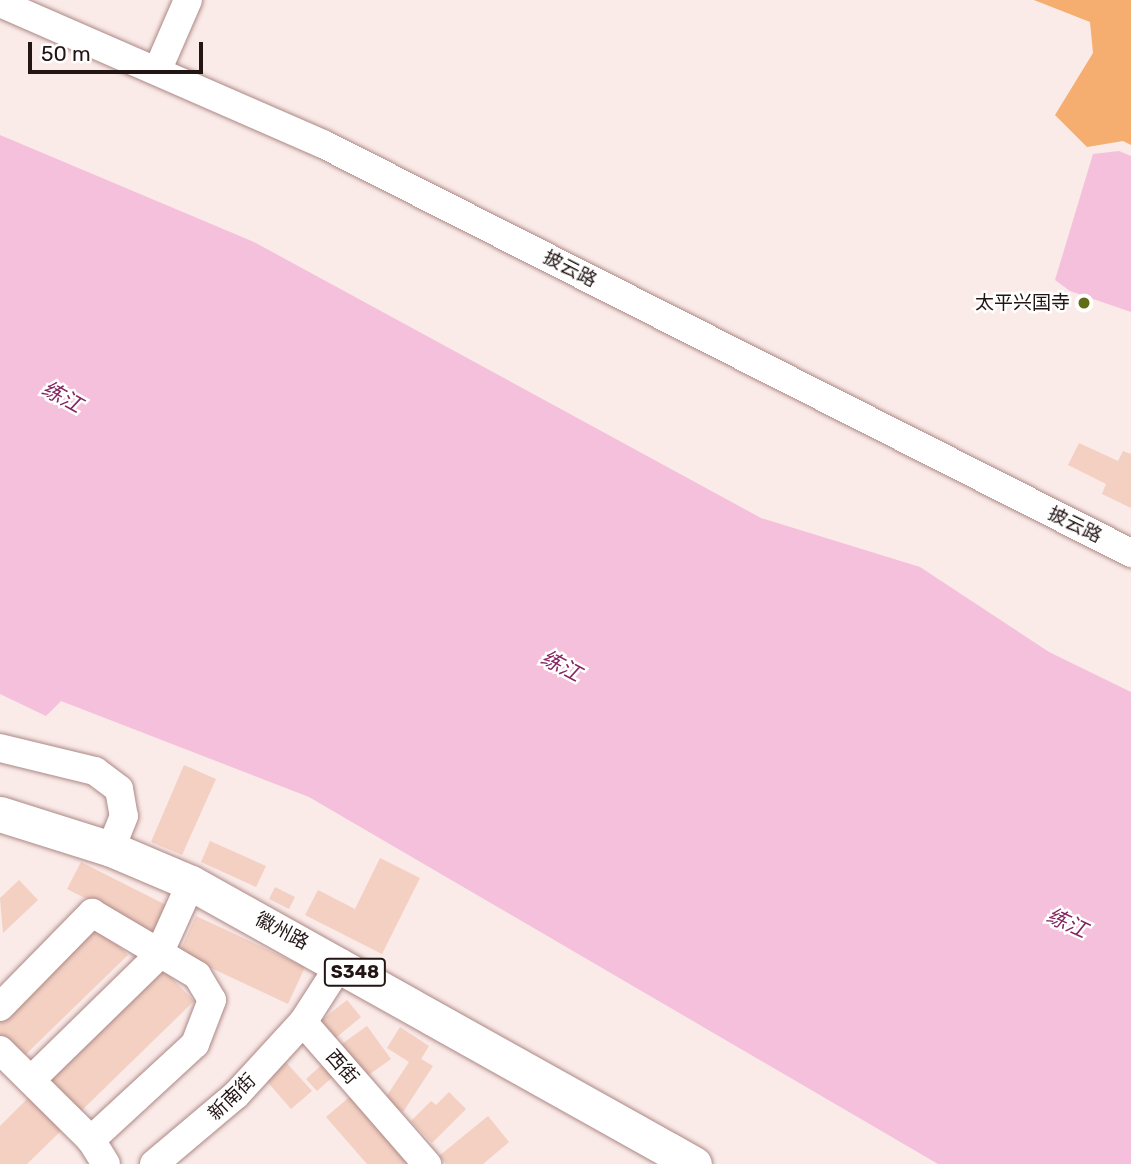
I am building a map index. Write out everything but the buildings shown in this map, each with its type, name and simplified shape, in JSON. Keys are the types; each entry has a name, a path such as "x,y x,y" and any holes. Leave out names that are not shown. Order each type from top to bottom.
{"main road":[{"name":"徽州路","path":"0,814 111,849 191,883 341,963 694,1164"}],"street":[{"path":"158,69 188,0"},
{"name":"披云路","path":"0,3 158,69 411,187 1131,553"},
{"path":"0,748 95,771 119,789 124,816 111,849"},
{"path":"31,1080 160,953 191,883"},
{"path":"0,1007 92,913 197,975 212,1000 195,1044 91,1140"},
{"path":"303,1022 341,963"},
{"name":"新南街","path":"154,1164 236,1095 303,1022"},
{"name":"西街","path":"303,1022 427,1164"},
{"path":"0,1050 91,1140 106,1164"}],"shaded area":[{"path":"1034,0 1131,0 1131,145 1123,141 1087,147 1055,115 1093,53 1090,22"}],"water":[{"name":"练江","path":"0,135 254,242 761,518 920,567 1049,652 1131,692 1131,1164 938,1164 309,797 61,701 46,716 0,694"},
{"path":"1119,151 1131,156 1131,312 1070,291 1055,280 1093,154"}],"place":[{"name":"太平兴国寺","path":"1084,303"}]}
